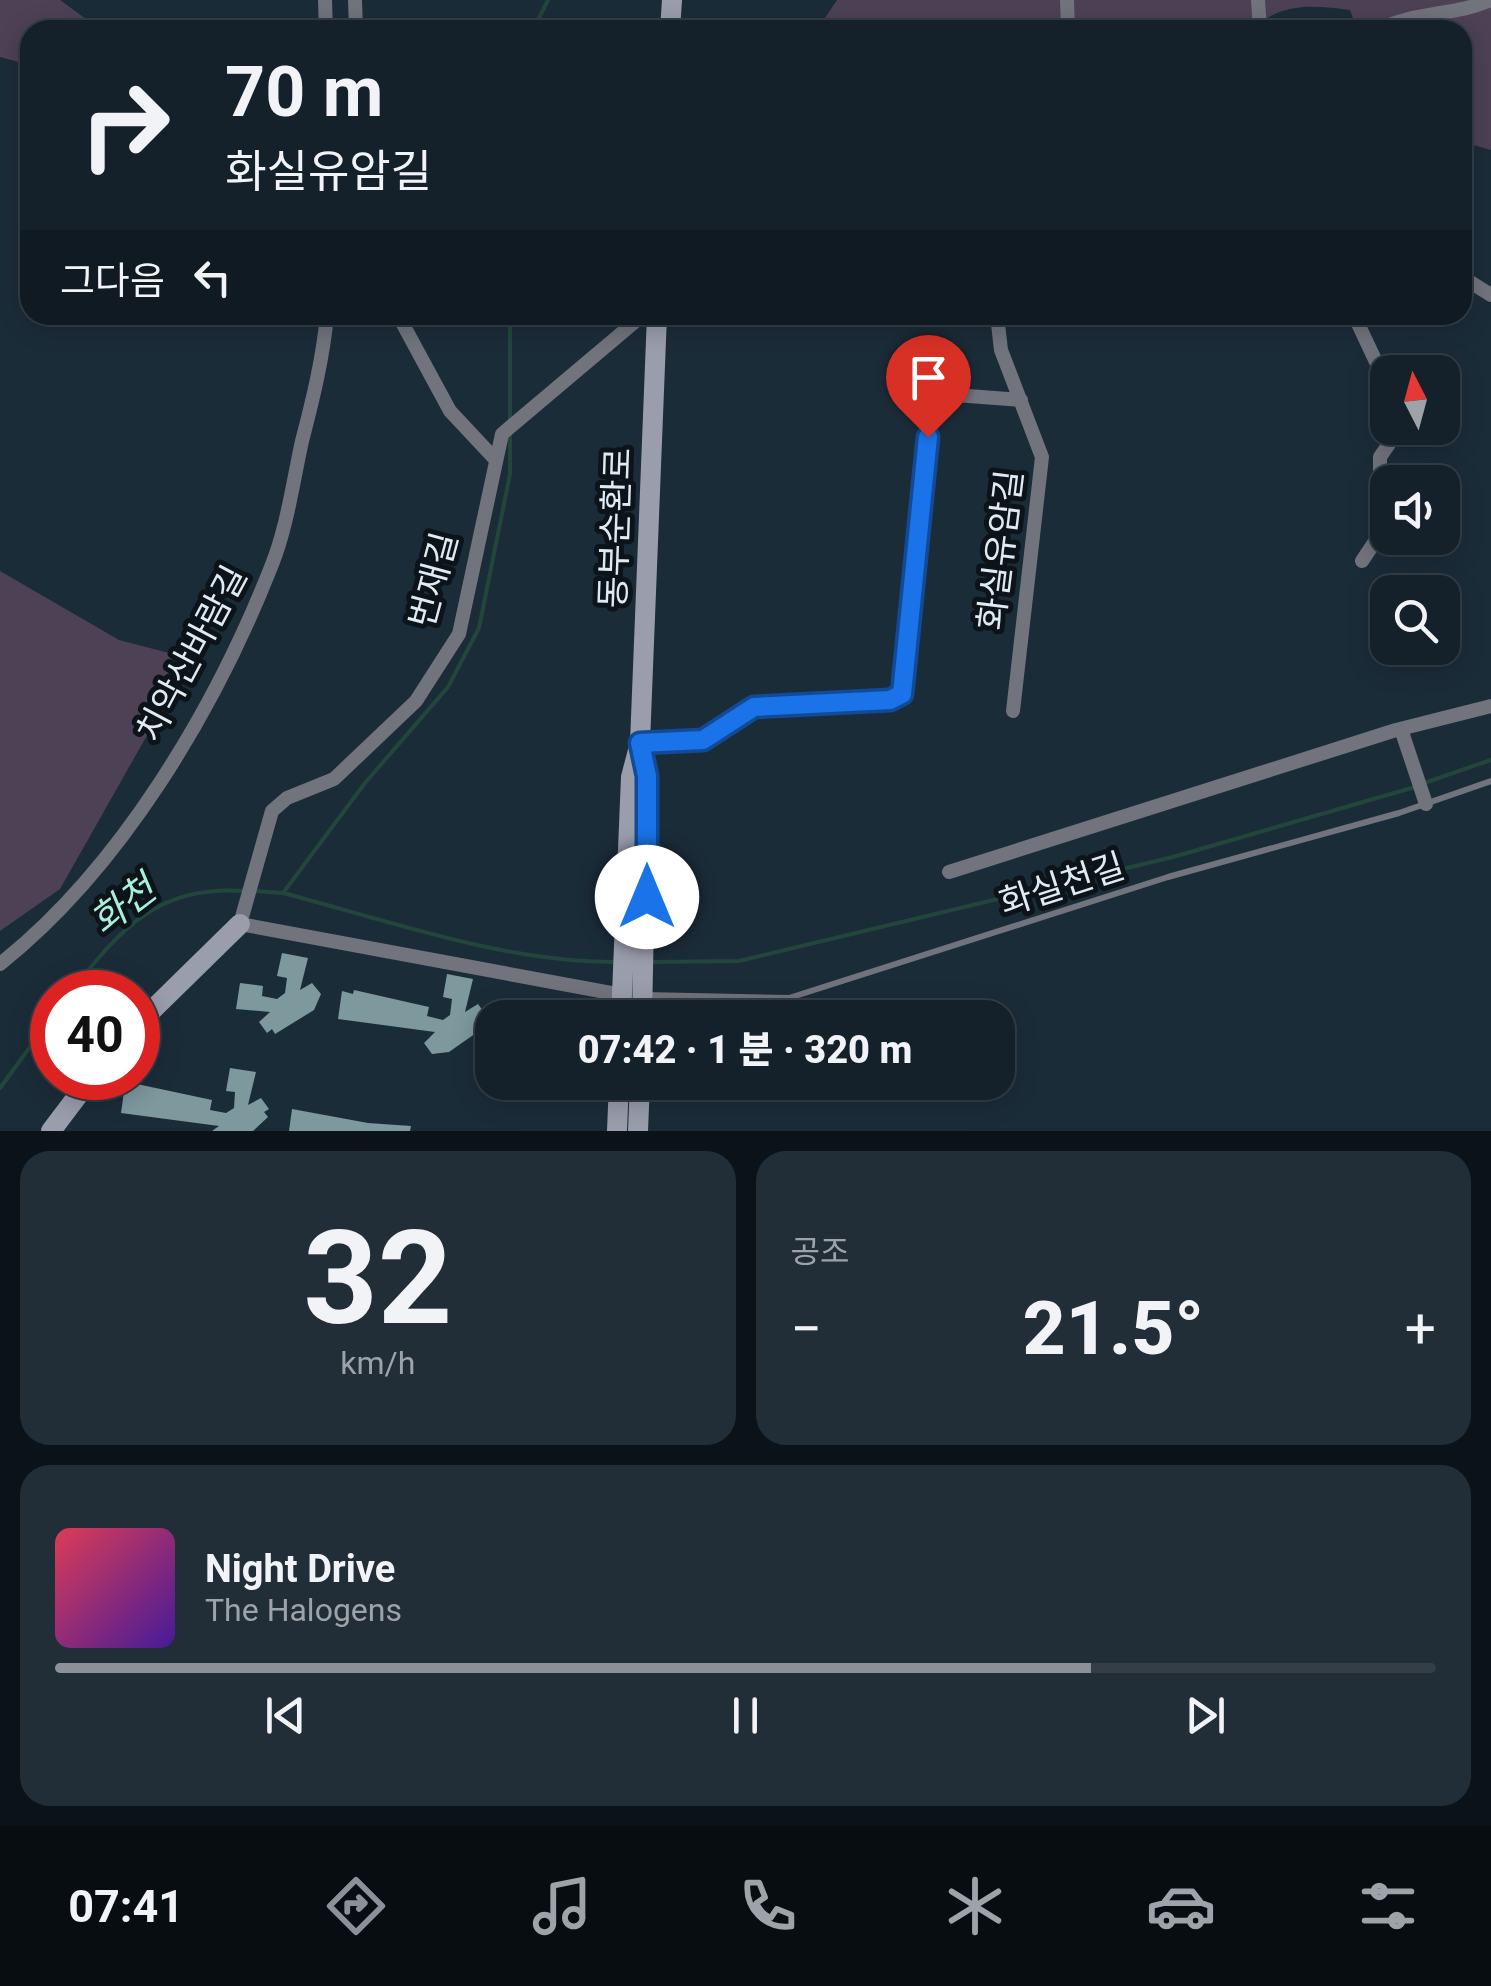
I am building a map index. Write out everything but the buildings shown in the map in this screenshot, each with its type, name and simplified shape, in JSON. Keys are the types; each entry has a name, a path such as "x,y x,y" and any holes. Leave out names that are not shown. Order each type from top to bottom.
{"street":[{"path":"1398,20 1473,8 1491,0"},
{"name":"치악산바람길","path":"0,964 32,938 127,832 219,683 273,563 324,354 326,325"},
{"path":"403,325 450,412 494,458"},
{"name":"번재길","path":"242,919 272,811 288,798 334,779 389,728 416,702 459,634 474,579 494,458 502,434 631,325"},
{"name":"동부순환로","path":"633,986 637,898 631,778 640,743 657,325"},
{"name":"화실유암길","path":"998,325 1001,350 1042,457 1013,710"},
{"path":"1359,325 1373,355"},
{"path":"640,743 703,740 754,707 890,700 902,694 932,400 942,394 1021,400"},
{"path":"1362,562 1380,534 1380,457 1388,445"},
{"path":"949,872 1491,706"},
{"path":"1402,733 1423,797"},
{"path":"160,1002 242,919 633,986"},
{"path":"628,1000 633,986"},
{"path":"633,986 637,1000"},
{"path":"51,1131 75,1100"},
{"path":"617,1131 618,1100"},
{"path":"638,1131 639,1100"}],"lane":[{"name":"화실천길","path":"633,986 789,998 1423,797 1491,781"}],"shaded area":[{"path":"0,0 60,0 87,20 20,20 20,62 0,57"},
{"path":"837,0 1491,0 1491,150 1472,145 1472,20 1354,20 1350,10 1310,7 1286,10 1265,20 824,20"},
{"path":"0,571 119,640 173,654 154,723 60,889 0,931"}],"waterway":[{"path":"538,20 548,0"},
{"path":"510,325 510,422"},
{"path":"283,893 365,783 448,687 479,628 510,474 510,432"},
{"path":"1424,783 1491,760"},
{"path":"652,962 739,961 1173,857 1415,787"},
{"name":"화천","path":"89,970 126,930 165,903 215,891 246,891"},
{"path":"255,891 283,893 491,948 533,956 618,962"},
{"name":"화천","path":"0,1088 30,1047"}],"route":[{"path":"647,897 647,776 640,743 703,740 754,707 890,700 902,694 928,437"}]}
